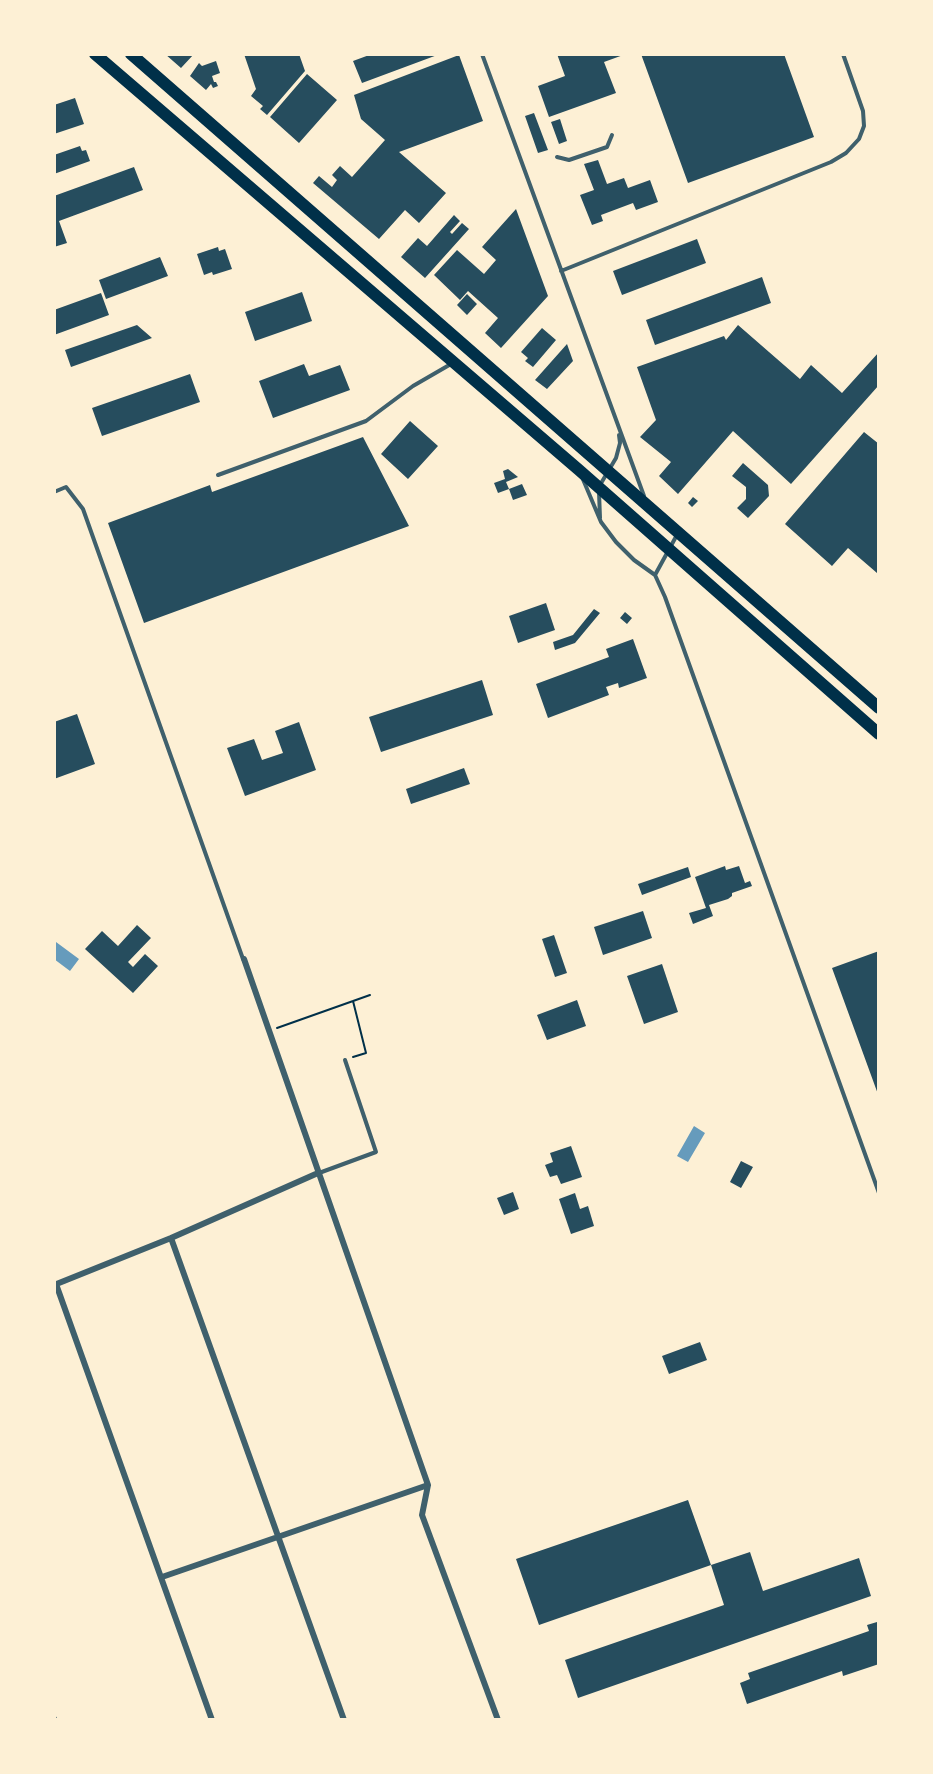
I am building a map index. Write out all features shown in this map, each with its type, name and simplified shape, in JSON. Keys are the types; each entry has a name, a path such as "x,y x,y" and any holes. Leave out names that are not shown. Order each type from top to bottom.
{"main road":[{"path":"95,54 599,487 879,734"},
{"path":"131,54 879,708"}],"street":[{"path":"244,959 428,1485 422,1515 498,1720"},
{"path":"212,1720 55,1284 171,1238 318,1173"},
{"path":"171,1238 344,1720"},
{"path":"162,1577 428,1485"}],"lane":[{"path":"482,54 647,506"},
{"path":"561,271 831,162 846,153 859,139 864,126 863,111 843,54"},
{"path":"557,157 569,160 607,147 612,135"},
{"path":"218,476 366,421 413,386 454,363"},
{"path":"601,522 599,487 616,458 620,443 618,428"},
{"path":"579,470 601,522 634,560 655,575 665,597 879,1193"},
{"path":"54,492 66,487 83,509 244,959"},
{"path":"655,575 678,533"},
{"path":"318,1173 376,1152 345,1060"}],"path":[{"path":"269,1031 370,995"},
{"path":"345,1060 366,1053 353,1001"}],"water":[{"path":"56,942 79,959 70,971 54,959 54,943"},
{"path":"694,1126 705,1133 688,1162 677,1156"}],"building":[{"path":"165,54 194,54 181,68"},
{"path":"244,54 299,54 305,71 267,115 260,109 263,106 251,96 256,89"},
{"path":"372,54 440,54 362,83 353,61"},
{"path":"557,54 626,54 604,62 616,93 549,117 538,86 565,76"},
{"path":"641,54 784,54 814,137 688,183"},
{"path":"459,55 483,121 399,152 446,193 419,223 405,210 379,239 313,183 319,176 332,187 337,180 332,175 340,166 352,177 385,140 361,119 354,95"},
{"path":"216,61 220,73 212,76 218,86 213,88 211,84 206,90 190,76 199,63 202,66"},
{"path":"307,74 337,100 299,143 270,117"},
{"path":"75,98 84,124 54,134 54,105"},
{"path":"534,113 548,150 538,153 525,116"},
{"path":"560,119 567,141 559,144 551,122"},
{"path":"80,146 82,151 86,150 90,161 54,174 54,162 56,161 54,155"},
{"path":"598,160 607,184 624,178 628,188 650,180 658,202 636,210 633,203 601,215 603,221 592,225 580,195 594,190 584,164"},
{"path":"134,167 143,190 59,221 67,243 54,247 54,196"},
{"path":"516,209 548,296 501,348 485,333 498,318 468,291 460,300 434,275 457,250 484,274 496,260 482,247"},
{"path":"454,215 460,221 450,232 452,234 462,223 469,229 425,278 401,257 418,238 427,246"},
{"path":"697,239 706,263 622,295 613,271"},
{"path":"218,247 219,251 225,249 232,269 213,275 212,272 204,275 197,254"},
{"path":"160,257 168,276 106,299 99,280"},
{"path":"762,277 771,303 655,345 646,320"},
{"path":"302,292 312,321 255,341 245,312"},
{"path":"101,293 109,315 54,335 54,310"},
{"path":"467,294 477,304 467,315 457,305"},
{"path":"137,325 152,338 71,367 65,350"},
{"path":"738,325 800,379 811,365 842,393 879,352 879,385 791,484 733,431 678,494 659,476 671,462 640,437 656,420 637,367 724,336 726,340"},
{"path":"542,328 556,340 533,367 525,361 528,358 521,352"},
{"path":"567,344 573,361 547,389 535,380"},
{"path":"304,364 309,376 340,365 350,390 273,418 259,381"},
{"path":"190,374 200,402 102,436 92,408"},
{"path":"410,421 438,446 408,479 381,454"},
{"path":"864,432 879,444 879,571 877,573 848,548 832,566 785,524"},
{"path":"363,437 409,526 144,623 108,523 210,485 212,492"},
{"path":"743,463 768,485 769,496 748,518 737,508 746,499 746,487 732,476"},
{"path":"508,469 518,477 506,482 509,489 498,493 494,483 505,479 503,471"},
{"path":"522,484 527,495 513,500 509,489"},
{"path":"693,497 698,501 692,507 688,503"},
{"path":"546,603 555,630 518,643 509,616"},
{"path":"594,609 600,613 575,643 555,650 553,642 573,635"},
{"path":"625,612 632,618 627,624 620,618"},
{"path":"633,639 647,678 619,688 618,683 606,687 609,695 548,718 536,684 609,657 606,649"},
{"path":"482,680 493,715 381,752 369,717"},
{"path":"77,714 95,764 54,779 54,722"},
{"path":"299,722 316,770 245,796 227,748 254,739 262,760 283,753 275,731"},
{"path":"464,768 470,784 411,804 406,789"},
{"path":"725,866 726,870 739,866 745,883 750,881 752,886 732,893 728,899 709,905 713,916 693,924 689,913 706,908 695,877"},
{"path":"688,867 691,877 642,895 638,884"},
{"path":"643,911 652,938 603,955 594,927"},
{"path":"137,925 151,938 128,962 133,967 145,954 158,966 133,993 85,949 102,931 118,946"},
{"path":"554,935 567,973 555,977 542,939"},
{"path":"879,951 879,1097 832,968"},
{"path":"662,964 678,1012 644,1024 627,976"},
{"path":"577,1000 586,1026 547,1040 537,1015"},
{"path":"571,1146 582,1177 561,1184 557,1175 550,1177 545,1165 553,1162 550,1153"},
{"path":"741,1161 753,1167 741,1188 730,1182"},
{"path":"513,1192 519,1209 504,1215 497,1198"},
{"path":"575,1193 580,1209 588,1206 594,1226 571,1234 559,1199"},
{"path":"700,1342 707,1360 669,1374 662,1356"},
{"path":"688,1500 711,1565 539,1625 516,1559"},
{"path":"750,1552 763,1591 859,1558 871,1596 578,1698 565,1660 724,1605 711,1565"},
{"path":"877,1622 879,1664 843,1676 842,1671 747,1704 740,1683 750,1679 748,1673 869,1631 867,1625"}]}
